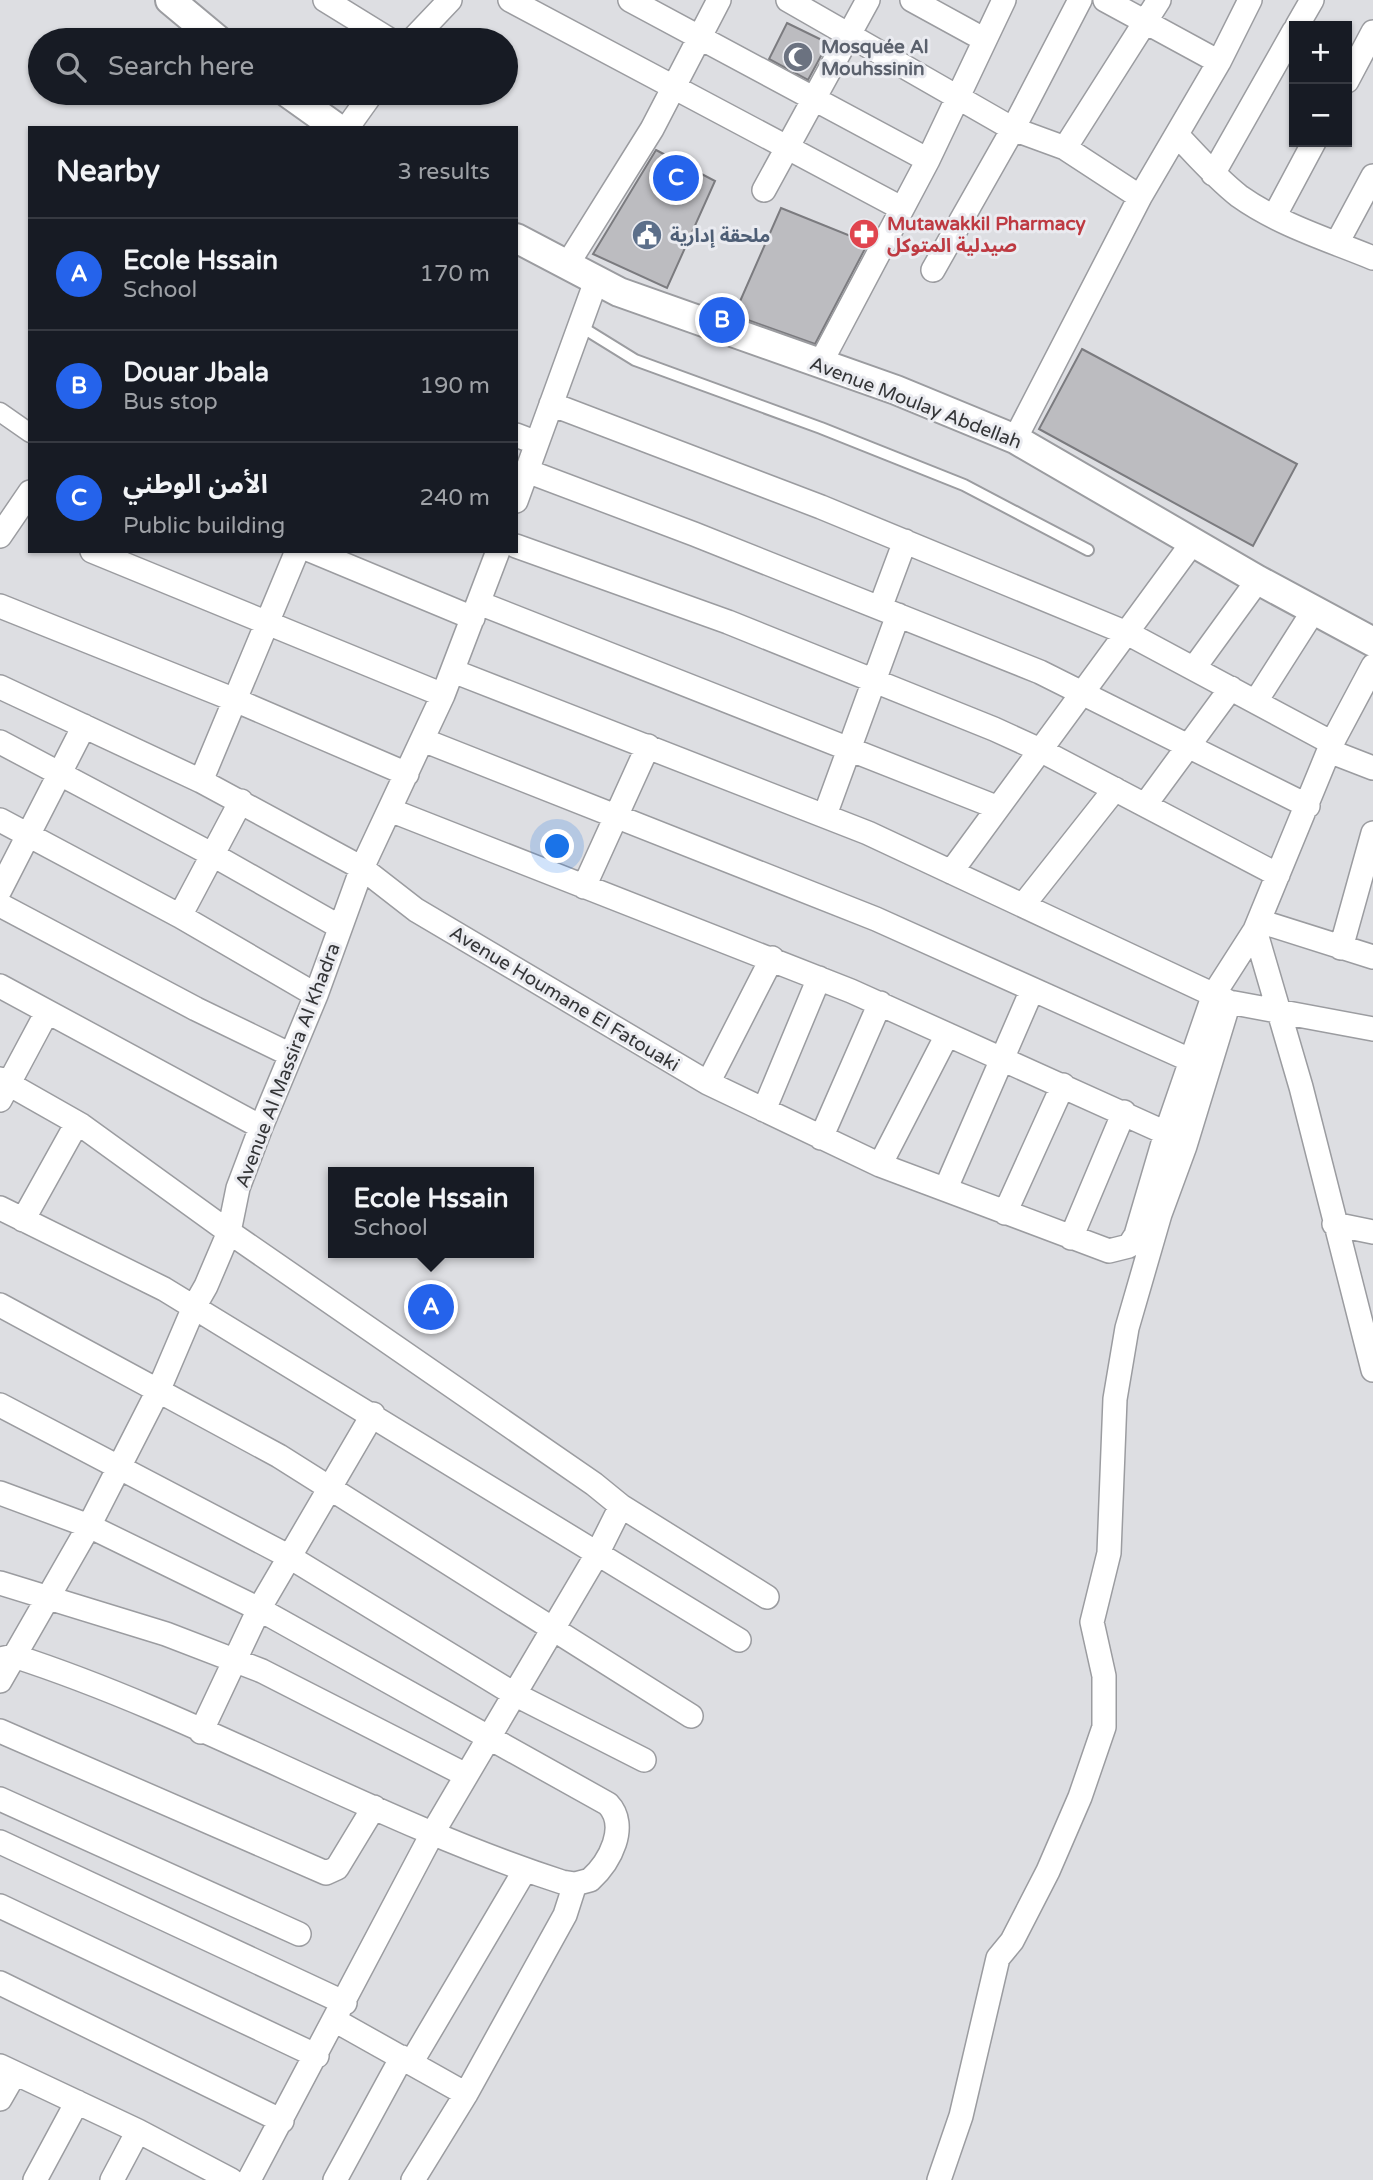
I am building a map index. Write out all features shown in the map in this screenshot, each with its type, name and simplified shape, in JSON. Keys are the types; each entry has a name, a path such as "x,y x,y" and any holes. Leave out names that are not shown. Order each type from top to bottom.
{"street":[{"path":"326,0 371,28"},
{"path":"423,28 450,0"},
{"path":"510,0 901,208"},
{"path":"631,0 928,160"},
{"path":"567,265 652,129 719,0"},
{"path":"788,0 1013,129 1065,148 1140,197"},
{"path":"764,190 868,0"},
{"path":"912,0 985,40"},
{"path":"820,364 928,160 1004,0"},
{"path":"933,270 1013,129 1080,0"},
{"path":"1105,0 1219,62"},
{"path":"1065,148 1148,22 1159,0"},
{"path":"1015,439 1140,197 1219,62 1251,0"},
{"path":"1300,21 1312,0"},
{"path":"172,1 204,28"},
{"path":"1352,72 1373,32"},
{"path":"1213,174 1289,40"},
{"path":"305,105 334,126"},
{"path":"348,126 363,105"},
{"path":"1177,135 1213,174 1241,197 1373,258"},
{"path":"1275,215 1311,147"},
{"path":"1337,243 1373,176"},
{"name":"Avenue Moulay Abdellah","path":"518,239 596,281 666,310 896,390 1015,439 1258,580 1373,642"},
{"path":"518,496 527,471 526,439 551,404 596,281"},
{"path":"551,404 905,541 1129,634 1256,701 1331,747 1373,768"},
{"path":"0,412 28,432"},
{"path":"527,471 889,611 1084,692 1308,806"},
{"path":"10,523 28,495"},
{"path":"825,815 874,680 905,541"},
{"path":"951,872 996,807 1129,634 1193,542"},
{"path":"518,547 728,622 1040,750 1278,875"},
{"path":"97,553 443,695"},
{"path":"201,781 296,553"},
{"path":"318,553 612,658 849,747 996,807"},
{"name":"Avenue Al Massira Al Khadra","path":"0,1681 7,1658 47,1598 89,1526 159,1389 229,1233 238,1188 316,995 362,868 443,695 497,553"},
{"path":"1194,667 1258,580"},
{"path":"0,606 235,700 407,774"},
{"path":"1256,701 1314,610"},
{"path":"390,810 772,958 880,1003 1166,1133 1190,1060 1257,926 1331,747 1373,666"},
{"path":"453,671 825,815 1024,904 1128,956 1222,998 1373,1029"},
{"name":"Avenue Houmane El Fatouaki","path":"0,687 242,801 362,868 416,910 708,1083 880,1164 1101,1250 1116,1251 1132,1244 1166,1133"},
{"path":"1145,805 1231,688"},
{"path":"0,890 84,726"},
{"path":"423,740 876,919 1190,1060"},
{"path":"0,742 213,855 340,927"},
{"path":"584,887 618,818 648,746"},
{"path":"1024,904 1115,789"},
{"path":"180,916 242,801"},
{"path":"0,820 180,916 316,995"},
{"path":"1340,948 1369,868 1373,833"},
{"path":"0,905 196,1009 291,1055"},
{"path":"1257,926 1373,957"},
{"path":"1257,926 1334,1224 1363,1299 1373,1369"},
{"path":"708,1083 772,958"},
{"path":"764,1110 818,978"},
{"path":"0,986 261,1127"},
{"path":"946,1188 1032,990"},
{"path":"939,2180 961,2116 998,1958 1012,1941 1048,1871 1080,1797 1104,1727 1104,1676 1092,1622 1109,1553 1115,1399 1127,1328 1160,1213 1185,1146 1222,998"},
{"path":"821,1138 880,1003"},
{"path":"47,1012 3,1087 77,1123 229,1233 621,1506 767,1597"},
{"path":"880,1164 947,1035"},
{"path":"1005,1213 1063,1085"},
{"path":"1071,1238 1124,1112"},
{"path":"23,1220 77,1123"},
{"path":"0,1208 194,1307 373,1414 596,1556 739,1640"},
{"path":"1334,1224 1373,1232"},
{"path":"0,1305 279,1456 691,1716"},
{"path":"0,1405 119,1465 288,1556 514,1694 644,1760"},
{"path":"201,1732 259,1609 373,1414"},
{"path":"0,1493 89,1526 259,1609 608,1804 617,1813 619,1832 601,1866 590,1880 575,1884 525,1870 432,1834 106,1690 7,1658"},
{"path":"249,2180 341,2012 432,1834 596,1556 621,1506"},
{"path":"0,1583 166,1634 270,1675 466,1775"},
{"path":"0,1731 326,1873 337,1868 374,1807"},
{"path":"0,1799 299,1934"},
{"path":"0,1842 341,2012 407,2060 466,2094"},
{"path":"335,2180 525,1870"},
{"path":"413,2180 466,2094 565,1915 575,1884"},
{"path":"0,1906 317,2056"},
{"path":"0,1983 282,2121"},
{"path":"0,2099 7,2069 138,2131 231,2180"},
{"path":"36,2180 77,2102"},
{"path":"112,2180 138,2131"}],"lane":[{"path":"580,326 635,360 821,428 964,485 1088,550"}],"building":[{"name":"Mosquée Al Mouhssinin","path":"787,23 828,43 808,80 769,59"},
{"name":"ملحقة إدارية","path":"656,150 715,181 667,288 593,254"},
{"path":"781,208 868,243 815,344 734,315"},
{"path":"1082,349 1297,464 1253,546 1039,429"}],"place":[{"name":"Mosquée Al Mouhssinin","path":"798,57"},
{"name":"الأمن الوطني","path":"676,178"},
{"name":"Mutawakkil Pharmacy صيدلية المتوكل","path":"864,234"},
{"name":"ملحقة إدارية","path":"647,235"},
{"name":"Douar Jbala","path":"722,320"},
{"name":"Ecole Hssain","path":"431,1307"}]}
